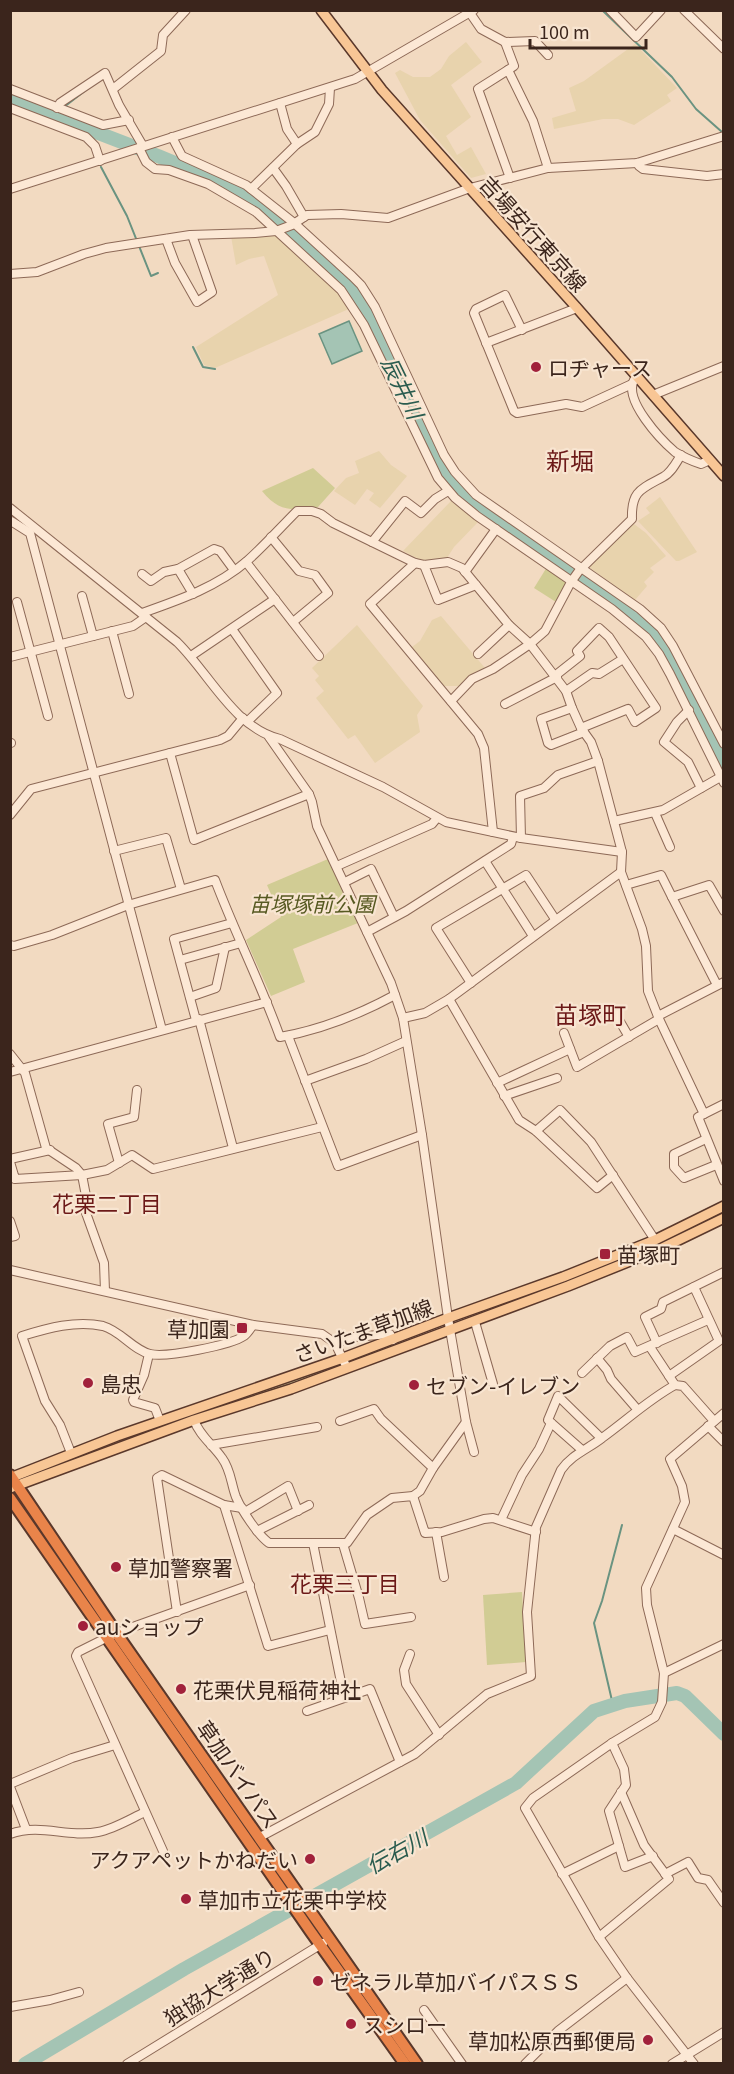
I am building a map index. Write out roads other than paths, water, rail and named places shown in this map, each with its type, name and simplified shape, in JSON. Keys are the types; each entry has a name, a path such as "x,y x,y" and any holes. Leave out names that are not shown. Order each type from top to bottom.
{"highway":[{"name":"草加バイパス","path":"12,1481 300,1917 325,1942 417,2064"},
{"name":"草加バイパス","path":"10,1498 260,1837 311,1911 325,1942 405,2064"}],"main road":[{"name":"吉場安行東京線","path":"321,10 369,73 577,308 634,380 653,395 723,476"},
{"name":"さいたま草加線","path":"12,1481 71,1453 563,1278 655,1240 723,1206"},
{"name":"さいたま草加線","path":"12,1481 347,1368 475,1322 660,1250 723,1218"}],"street":[{"path":"113,89 160,51 163,35 186,10"},
{"path":"610,10 636,37 661,10"},
{"path":"684,10 723,49"},
{"path":"10,189 143,149 172,137 330,88 369,73 472,12 481,30 505,42 535,41 548,55"},
{"path":"505,42 514,66 478,88 510,178"},
{"path":"508,70 533,121 548,168"},
{"path":"57,108 60,103 105,73 143,149 146,162 155,169 169,170 223,191 256,212 333,281 348,299 368,334 428,459 448,491 461,504 612,609 646,636 659,654 723,778 655,813 614,821"},
{"path":"251,189 297,144 315,132 329,105 330,88"},
{"path":"10,89 103,125 129,120"},
{"path":"279,104 287,129 297,144"},
{"path":"10,108 86,137 95,146 99,161"},
{"path":"10,274 37,272 106,248 192,235 277,230 304,217 336,213 388,218 470,188 548,168 637,163 723,136"},
{"path":"172,137 182,156 251,189 352,276 369,297 444,455 461,480 476,495 640,609 668,637 723,744"},
{"path":"637,163 643,169 706,176 723,174"},
{"path":"273,168 304,217"},
{"path":"166,239 175,263 197,302 212,292 192,235"},
{"path":"522,330 505,295 476,309 474,313 514,411 566,404 582,407 634,380 640,412 663,441 681,455 701,464 710,460"},
{"path":"486,343 577,308"},
{"path":"653,395 723,366"},
{"path":"451,701 472,679 493,669 545,631 581,568 632,519 632,506 639,492 648,484 664,477 681,455"},
{"path":"372,542 405,501 421,513 435,499 448,491"},
{"path":"10,508 177,642 232,707 269,736 365,778 437,818 517,837 622,852"},
{"path":"10,657 133,626 144,615 193,594 246,562 297,511 312,511 321,514 333,524 419,564 448,562 462,568 509,625 530,644 556,676 566,691 572,708 591,742 622,852 621,872 646,946 648,991 704,1114"},
{"path":"21,515 11,521 30,533 162,1030"},
{"path":"465,572 496,529"},
{"path":"271,537 299,571 315,575 328,593 293,622"},
{"path":"142,574 151,581 164,572 178,568 214,549 220,551 234,570"},
{"path":"246,562 319,656"},
{"path":"419,564 438,600 476,585"},
{"path":"419,564 370,604 478,734 484,748 493,832"},
{"path":"178,568 193,594"},
{"path":"82,596 93,636"},
{"path":"191,656 275,599"},
{"path":"16,602 48,716"},
{"path":"478,654 509,625"},
{"path":"505,704 556,676 580,656 577,651 599,628 609,637 656,708 635,722 628,709 551,745 548,743 541,719 572,708"},
{"path":"10,815 31,789 228,736 277,693 232,629"},
{"path":"112,631 129,694"},
{"path":"566,691 592,673 599,674 623,658"},
{"path":"689,710 677,722 664,742 688,762 701,788"},
{"path":"269,736 309,794 317,826 345,882 395,995 402,1018 422,1135 448,1317 466,1422 474,1452"},
{"path":"170,753 194,840 309,794"},
{"path":"367,932 512,844 517,837 520,796 544,788 558,775 598,761"},
{"path":"655,813 669,847"},
{"path":"337,866 432,824 437,818"},
{"path":"114,852 166,838 181,889"},
{"path":"485,861 533,936"},
{"path":"345,882 370,869 394,917"},
{"path":"402,1018 425,1013 449,999 621,872"},
{"path":"471,983 436,928 526,875 555,920"},
{"path":"564,1033 577,1067 720,984 662,875 626,885"},
{"path":"10,945 14,946 52,935 128,905 215,880 280,1037 318,1028 370,1009 395,995"},
{"path":"672,897 709,885 723,911"},
{"path":"232,923 174,939 233,1148"},
{"path":"180,960 241,943"},
{"path":"190,997 216,988 225,947"},
{"path":"449,999 519,1120 536,1131 597,1188 613,1175"},
{"path":"10,1072 267,1002"},
{"path":"612,1008 629,1037"},
{"path":"288,1036 338,1166 422,1135"},
{"path":"305,1081 366,1059 406,1041"},
{"path":"497,1083 570,1049"},
{"path":"10,1054 22,1070 46,1148 76,1168 82,1175 87,1201 86,1213 104,1263 105,1291"},
{"path":"504,1096 541,1087 557,1078"},
{"path":"119,1163 108,1124 134,1118 137,1090"},
{"path":"723,1104 698,1117 723,1181"},
{"path":"536,1131 560,1110 591,1142 655,1240"},
{"path":"50,1150 10,1160 15,1179 82,1175 107,1170 132,1155 153,1169 322,1127"},
{"path":"706,1139 674,1154 674,1167 684,1178 716,1165"},
{"path":"10,1221 15,1236 10,1237"},
{"path":"10,1270 252,1325 322,1334 335,1343 347,1368"},
{"path":"675,1385 653,1345 645,1317 661,1309 663,1302 723,1272"},
{"path":"669,1376 718,1341 694,1287"},
{"path":"582,1373 610,1346 627,1337 634,1352 708,1320"},
{"path":"475,1322 493,1384"},
{"path":"71,1453 60,1425 45,1401 22,1336 57,1326 100,1326 112,1330 149,1354 161,1354 216,1346 242,1337 252,1325"},
{"path":"335,1343 354,1336 390,1334 393,1340"},
{"path":"149,1354 144,1376 133,1400 155,1408 160,1421"},
{"path":"597,1358 611,1379 637,1409"},
{"path":"260,1837 415,1754 488,1694 531,1676 527,1612 536,1527 561,1470 567,1462 602,1438 637,1409 675,1385 683,1386 723,1442"},
{"path":"582,1450 548,1420 558,1396 602,1438"},
{"path":"340,1421 374,1409 381,1419 433,1468"},
{"path":"694,2064 627,1978 599,1937 525,1808 533,1798 612,1743 655,1717 663,1701 664,1673 647,1605 646,1588 685,1502 682,1486 670,1459 723,1413"},
{"path":"194,1420 196,1427 229,1469 237,1499 262,1538 269,1543 343,1544 355,1534 367,1515 392,1498 412,1496 420,1491 433,1468 466,1422"},
{"path":"501,1520 522,1475 539,1449 551,1423"},
{"path":"211,1445 317,1427"},
{"path":"177,1612 157,1478 162,1475 224,1505 244,1510 288,1486 298,1511"},
{"path":"412,1496 425,1533 493,1518 536,1532"},
{"path":"224,1505 268,1646 330,1630"},
{"path":"257,1531 309,1505"},
{"path":"673,1529 723,1555"},
{"path":"436,1532 444,1577"},
{"path":"313,1543 344,1697"},
{"path":"343,1544 365,1624 411,1617"},
{"path":"163,1851 76,1656 78,1652 113,1635 250,1585"},
{"path":"664,1673 723,1644"},
{"path":"410,1654 404,1670 406,1684 439,1734"},
{"path":"306,1711 370,1689 400,1762"},
{"path":"612,1743 624,1769 626,1785 609,1811 625,1867 652,1856"},
{"path":"26,1829 10,1786 72,1758 115,1744"},
{"path":"599,1937 669,1879 644,1845 621,1792"},
{"path":"10,1834 26,1829 45,1829 63,1833 99,1832 145,1812"},
{"path":"562,1874 619,1846"},
{"path":"665,1874 688,1862 698,1878 708,1881 723,1903"},
{"name":"独協大学通り","path":"127,2064 325,1942"},
{"path":"525,2064 558,2031 627,1978"},
{"path":"10,2007 79,1992"},
{"path":"424,2010 462,2064"},
{"path":"672,2064 723,2032"}],"waterway":[{"path":"602,10 672,77 696,109 722,132"},
{"path":"64,107 86,90"},
{"name":"辰井川","path":"10,99 237,189 267,211 341,277 365,307 440,464 463,496 629,611 653,632 666,649 724,763"},
{"name":"辰井川","path":"52,115 59,110"},
{"path":"101,167 127,216 151,276 158,273"},
{"path":"193,347 203,367 215,369"},
{"path":"613,1705 594,1623 622,1525"},
{"name":"伝右川","path":"25,2064 184,1969 516,1783 594,1711 625,1701 677,1693 685,1696 724,1734"}],"place":[{"name":"ロヂャース","path":"536,367"},
{"name":"苗塚町","path":"605,1254"},
{"name":"草加園","path":"242,1328"},
{"name":"島忠","path":"88,1383"},
{"name":"セブン-イレブン","path":"414,1385"},
{"name":"草加警察署","path":"116,1567"},
{"name":"auショップ","path":"83,1626"},
{"name":"花栗伏見稲荷神社","path":"181,1689"},
{"name":"アクアペットかねだい","path":"310,1859"},
{"name":"草加市立花栗中学校","path":"186,1899"},
{"name":"ゼネラル草加バイパスＳＳ","path":"318,1981"},
{"name":"スシロー","path":"351,2024"},
{"name":"草加松原西郵便局","path":"648,2040"}],"district":[{"name":"新堀","path":"570,459"},
{"name":"苗塚町","path":"590,1013"},
{"name":"花栗二丁目","path":"107,1202"},
{"name":"花栗三丁目","path":"345,1582"}],"park label":[{"name":"苗塚塚前公園","path":"312,903"}]}
